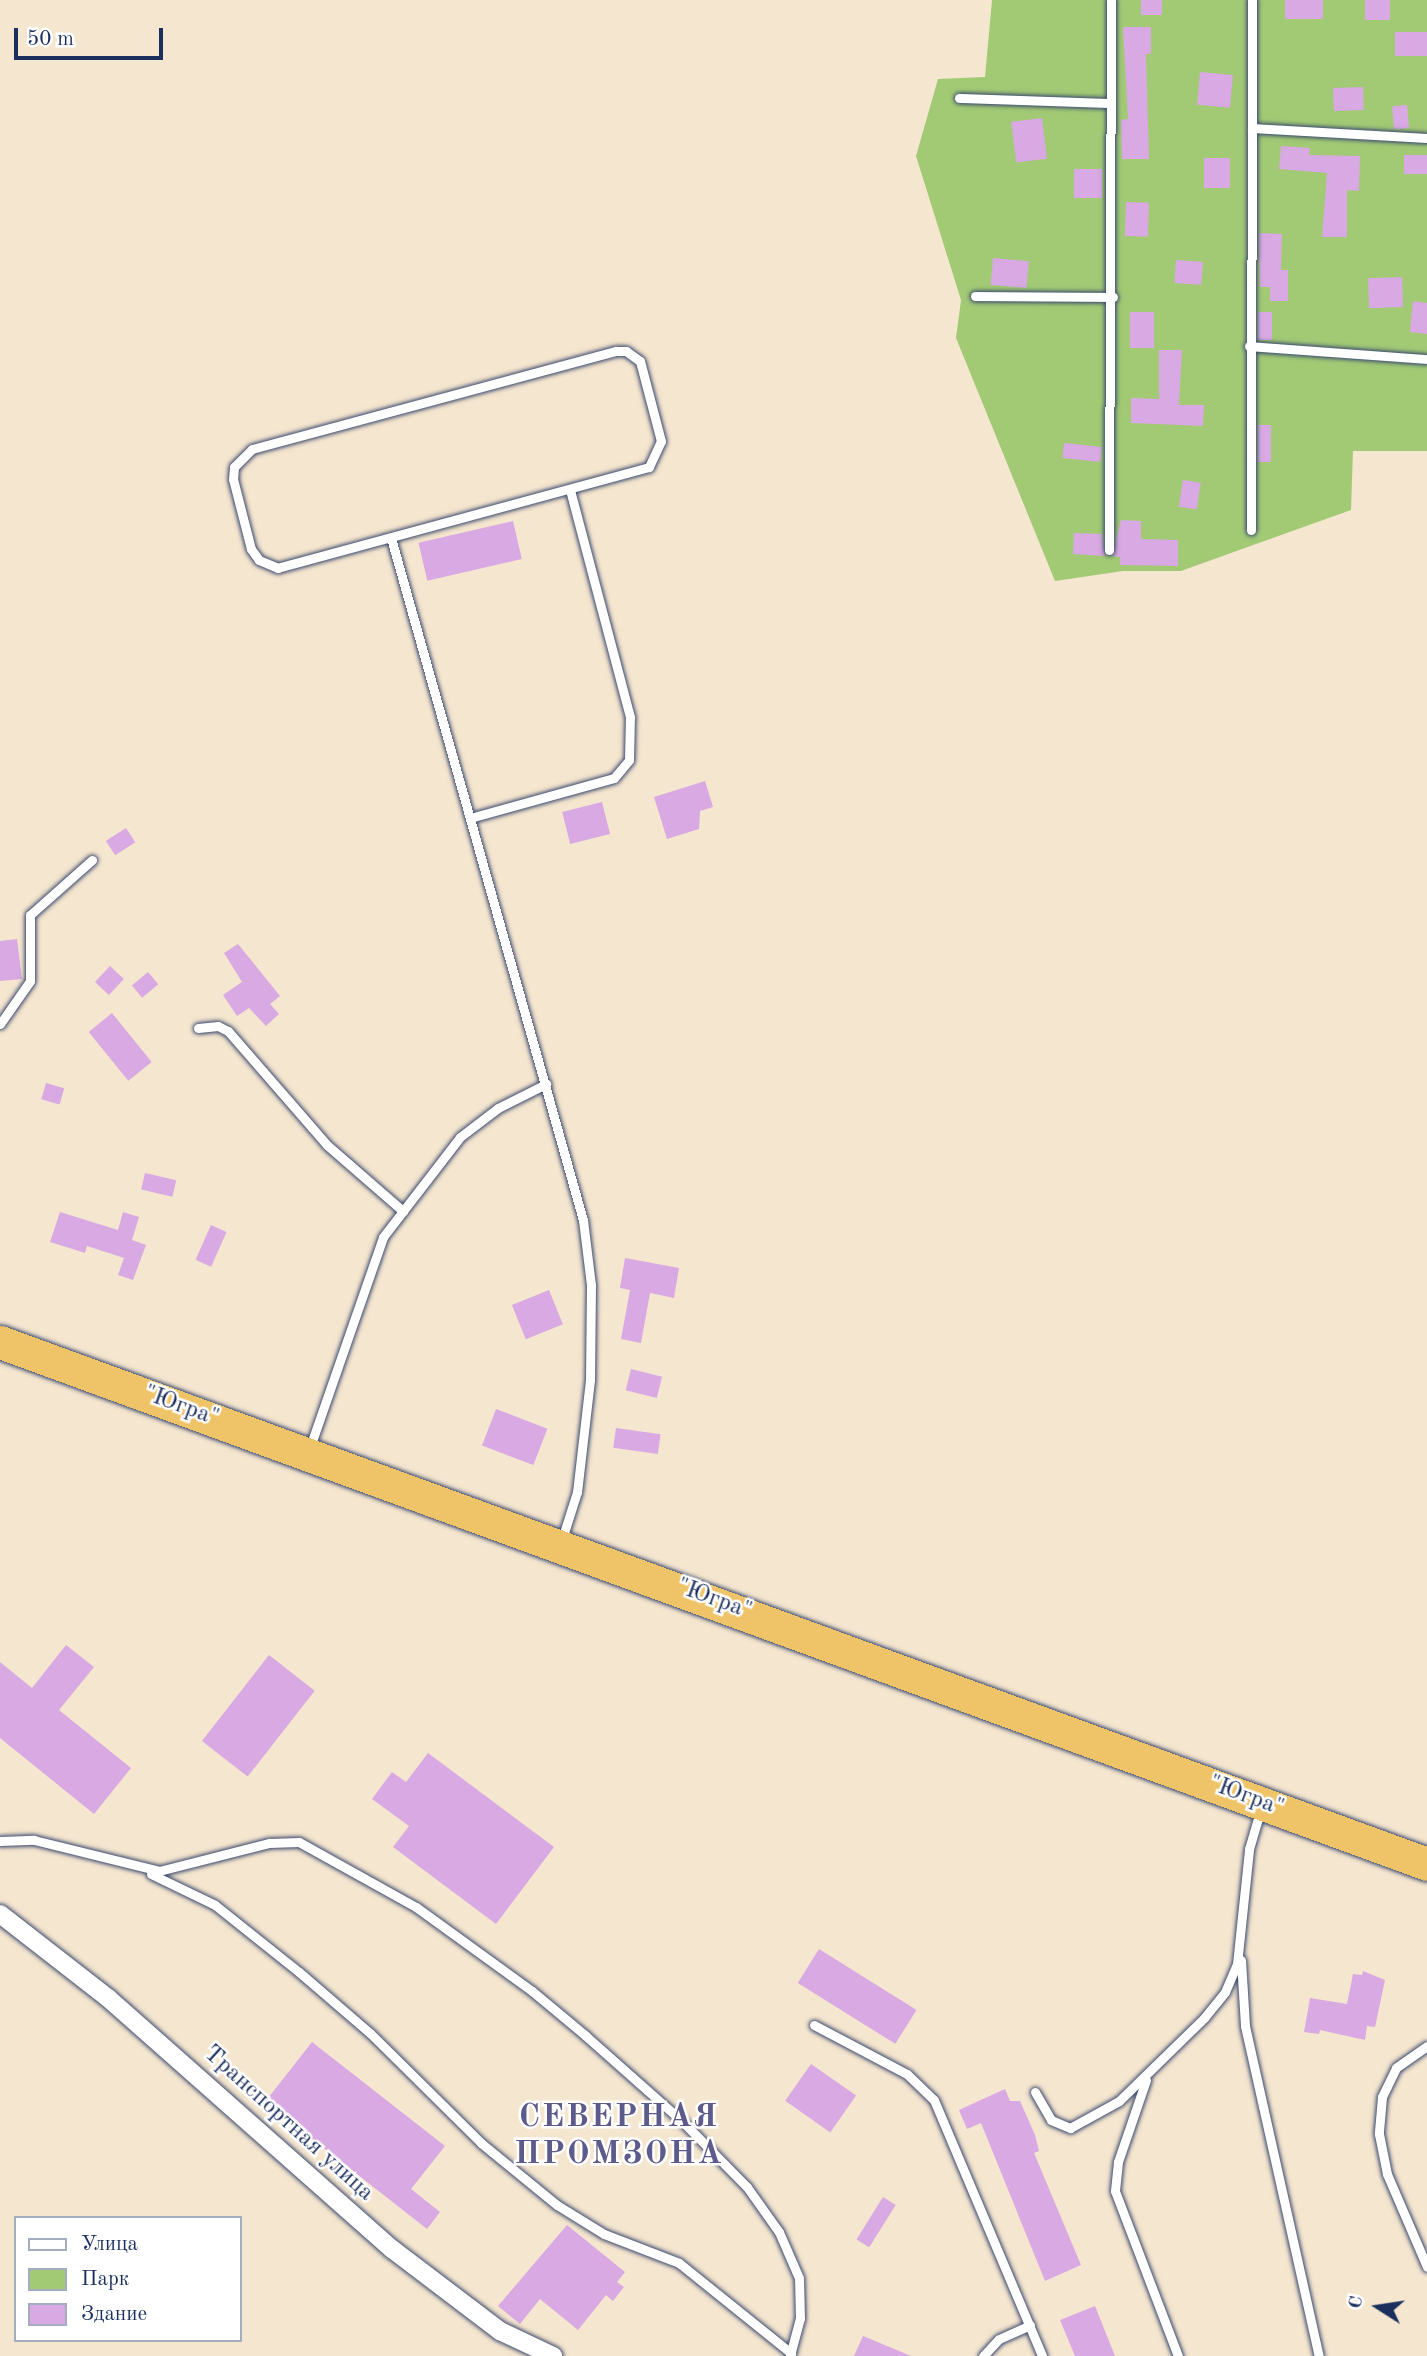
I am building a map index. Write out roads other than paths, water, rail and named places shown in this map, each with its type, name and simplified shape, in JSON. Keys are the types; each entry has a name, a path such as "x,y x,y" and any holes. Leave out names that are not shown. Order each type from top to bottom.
{"highway":[{"name":"\"Югра\"","path":"0,1342 561,1543 1427,1864"}],"street":[{"name":"Транспортная улица","path":"0,1914 108,1998 392,2249 500,2331 553,2356"}],"lane":[{"path":"1109,550 1113,298 1111,0"},
{"path":"1251,530 1249,346 1252,0"},
{"path":"959,98 1111,103"},
{"path":"1252,128 1427,138"},
{"path":"975,296 1113,298"},
{"path":"1249,346 1427,359"},
{"path":"626,351 640,361 661,441 659,452 649,467 570,491 278,568 267,566 251,549 233,480 234,467 252,449 626,351"},
{"path":"470,818 614,778 629,760 629,717 570,491"},
{"path":"391,538 583,1220 591,1285 590,1380 577,1492 561,1543"},
{"path":"0,1024 30,981 30,915 92,860"},
{"path":"198,1028 218,1026 228,1031 327,1145 403,1211"},
{"path":"308,1452 373,1255 403,1211 469,1130 546,1084"},
{"path":"1263,1803 1249,1849 1240,1945 1245,2026 1319,2356"},
{"path":"0,1840 34,1840 139,1869 215,1905 370,2033 481,2143 557,2205 604,2234 680,2263 790,2355 800,2318 799,2278 764,2209 684,2123 532,1991 476,1949 416,1907 299,1842 269,1843 173,1869 139,1869"},
{"path":"1035,2092 1051,2120 1070,2128 1119,2101 1148,2075 1225,1992 1240,1945"},
{"path":"814,2025 907,2074 934,2100 1042,2356"},
{"path":"1427,2046 1396,2068 1382,2097 1379,2134 1387,2174 1427,2267"},
{"path":"1148,2075 1118,2162 1115,2192 1178,2356"},
{"path":"983,2356 999,2339 1030,2325"}],"district":[{"name":"СЕВЕРНАЯ ПРОМЗОНА","path":"619,2138"}]}
